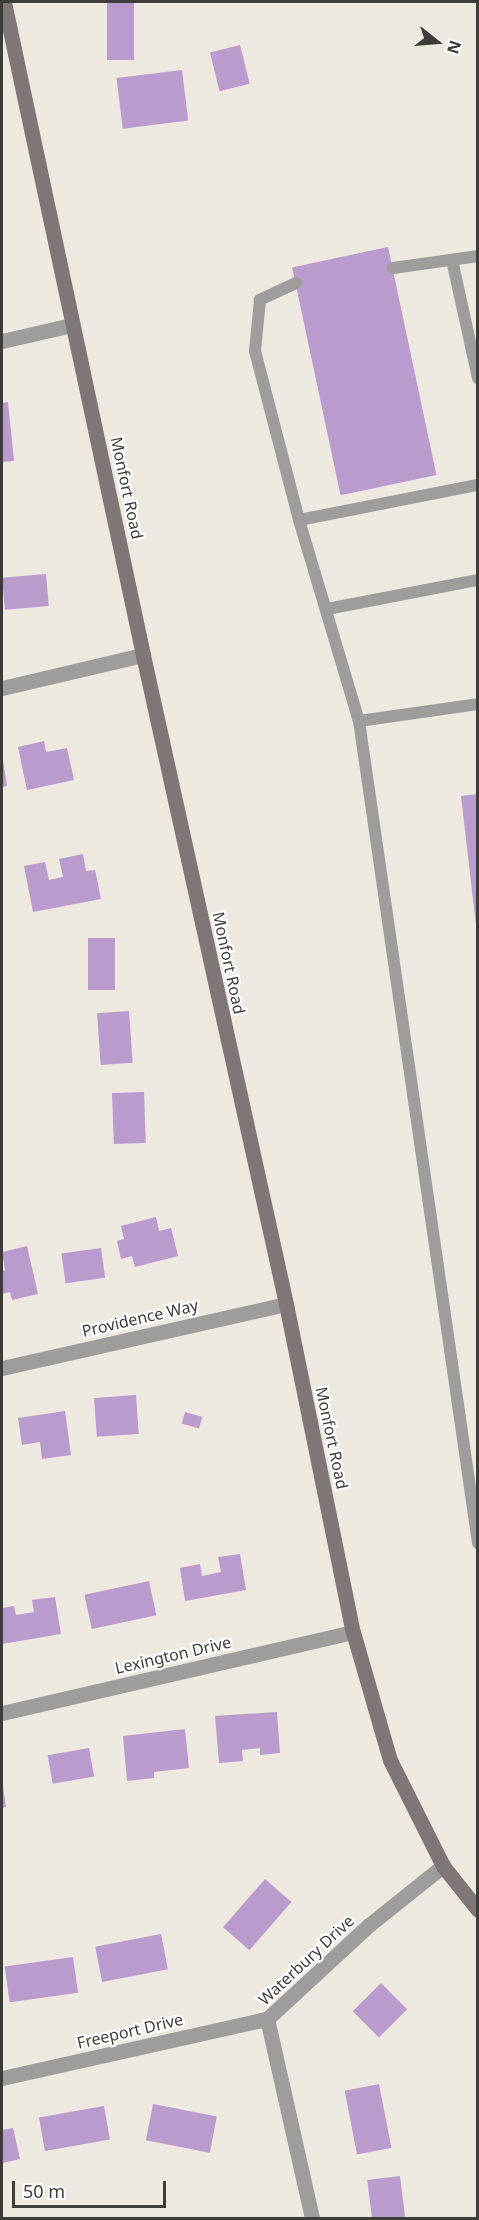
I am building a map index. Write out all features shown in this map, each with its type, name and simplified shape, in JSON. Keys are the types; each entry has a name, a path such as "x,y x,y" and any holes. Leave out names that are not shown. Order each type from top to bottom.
{"street":[{"name":"Monfort Road","path":"4,2 143,655 286,1304 353,1632 390,1760 442,1866 477,1910"},
{"path":"2,341 72,325"},
{"path":"2,688 143,655"},
{"name":"Providence Way","path":"2,1368 286,1304"},
{"name":"Lexington Drive","path":"2,1713 353,1632"},
{"name":"Waterbury Drive","path":"312,2218 267,2019 369,1925 442,1866"},
{"name":"Freeport Drive","path":"2,2078 267,2019"}],"lane":[{"path":"393,268 477,256"},
{"path":"452,260 477,378"},
{"path":"296,284 260,300 255,351 299,520 359,721 477,1543"},
{"path":"299,520 477,485"},
{"path":"327,609 477,580"},
{"path":"359,721 477,704"}],"building":[{"path":"107,2 134,2 134,60 107,60"},
{"path":"240,45 250,84 220,91 210,52"},
{"path":"182,70 188,121 123,129 116,78"},
{"path":"388,247 436,475 341,495 292,267"},
{"path":"8,402 14,461 2,462 2,403"},
{"path":"46,574 49,606 5,610 2,578"},
{"path":"44,741 46,752 67,748 74,780 27,790 18,747"},
{"path":"2,761 7,786 2,787"},
{"path":"478,794 478,925 476,925 461,796"},
{"path":"83,854 86,871 95,870 101,899 33,912 24,866 45,862 49,880 63,877 59,859"},
{"path":"88,938 115,938 115,990 88,990"},
{"path":"129,1011 133,1063 101,1065 97,1013"},
{"path":"144,1092 146,1143 114,1144 112,1093"},
{"path":"156,1217 159,1231 171,1228 178,1256 135,1267 132,1256 121,1259 117,1241 124,1239 121,1226"},
{"path":"27,1246 38,1294 12,1300 10,1292 2,1294 2,1271 5,1270 2,1252"},
{"path":"101,1248 105,1278 66,1283 61,1254"},
{"path":"136,1395 139,1434 97,1437 94,1398"},
{"path":"65,1411 71,1455 42,1459 40,1442 22,1445 18,1418"},
{"path":"185,1412 202,1417 199,1428 182,1424"},
{"path":"240,1554 246,1590 185,1601 180,1568 200,1564 202,1576 221,1572 218,1557"},
{"path":"149,1581 156,1615 92,1629 84,1595"},
{"path":"55,1597 61,1634 2,1644 2,1608 14,1606 16,1615 34,1612 32,1600"},
{"path":"277,1712 280,1753 260,1755 260,1748 242,1750 243,1761 219,1763 215,1716"},
{"path":"185,1729 189,1768 154,1772 154,1778 127,1781 123,1736"},
{"path":"89,1748 94,1777 53,1784 48,1755"},
{"path":"2,1780 6,1807 2,1808"},
{"path":"265,1879 291,1902 249,1950 223,1927"},
{"path":"161,1934 168,1969 102,1982 95,1947"},
{"path":"73,1957 78,1993 10,2002 5,1967"},
{"path":"381,1983 407,2009 379,2037 353,2011"},
{"path":"379,2084 391,2148 357,2154 345,2091"},
{"path":"153,2104 217,2116 210,2153 146,2140"},
{"path":"104,2106 110,2139 45,2151 39,2117"},
{"path":"13,2128 20,2159 2,2163 2,2130"},
{"path":"400,2176 405,2218 372,2218 367,2180"}]}
